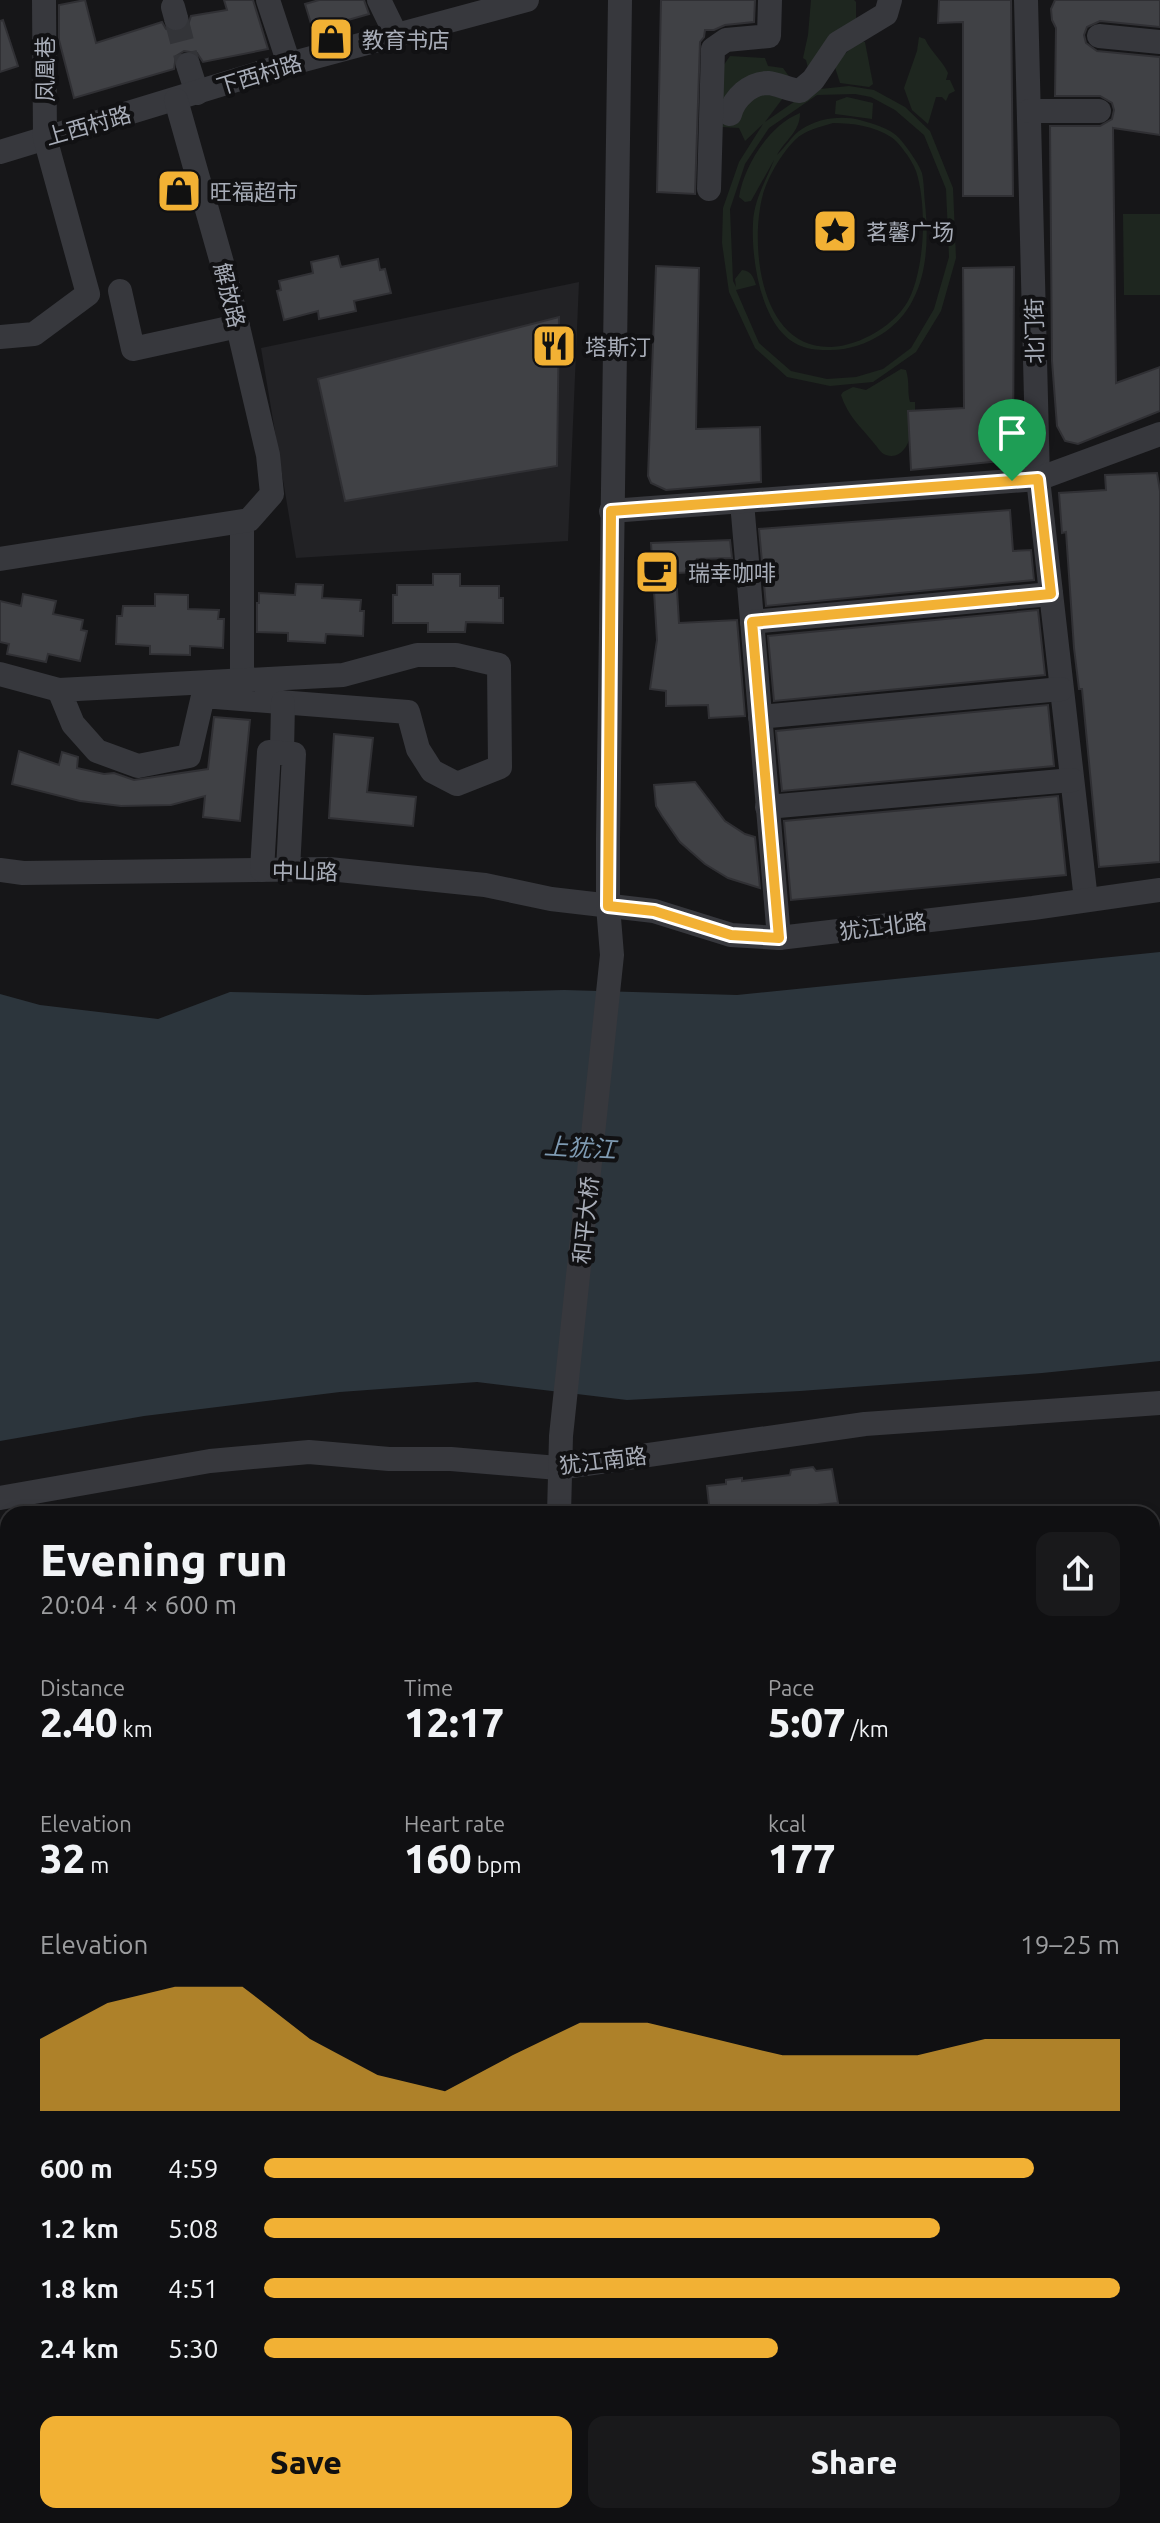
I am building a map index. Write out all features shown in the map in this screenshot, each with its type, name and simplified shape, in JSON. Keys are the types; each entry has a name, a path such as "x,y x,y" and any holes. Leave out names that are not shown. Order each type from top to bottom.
{"street":[{"name":"凤凰巷","path":"0,337 34,334 88,294 45,138 44,0"},
{"path":"268,0 289,64"},
{"path":"379,0 397,37"},
{"name":"下西村路","path":"186,96 289,64 527,0"},
{"name":"和平大桥","path":"559,1506 561,1436 612,955 608,906 611,511 616,389 620,0"},
{"path":"709,189 713,49 726,40 769,36 770,0"},
{"path":"730,114 732,104 745,90 767,83 800,91 813,80 838,43 886,14 890,0"},
{"name":"北门街","path":"1026,0 1038,479 1086,900"},
{"path":"1099,36 1160,42"},
{"name":"解放路","path":"188,65 186,96 268,455 272,494 249,520 242,522"},
{"name":"上西村路","path":"0,152 186,96"},
{"path":"1029,111 1099,111"},
{"path":"120,291 133,349 238,326"},
{"path":"611,511 1038,479 1160,434"},
{"path":"742,502 779,938"},
{"path":"0,559 242,522 242,680"},
{"path":"752,622 1051,594"},
{"path":"0,674 59,690 343,675 417,655 456,655 499,665 500,767 457,784 432,771 418,749 408,712 203,696 189,756 138,766 97,751 73,724 59,690"},
{"path":"760,717 1061,689"},
{"path":"282,752 283,703"},
{"path":"262,870 269,752 282,752 294,754 288,870"},
{"path":"767,807 1072,780"},
{"name":"中山路","path":"0,870 23,873 329,869 485,885 551,899 608,906"},
{"name":"犹江北路","path":"608,906 654,911 731,935 779,938 1160,890"},
{"name":"犹江南路","path":"0,1498 210,1461 309,1452 558,1468 865,1424 1160,1403"}],"shaded area":[{"path":"811,0 854,0 856,20 808,68 803,58"},
{"path":"919,37 925,39 943,64 948,73 946,80 950,80 955,91 949,94 946,101 936,97 928,124 912,110 904,88"},
{"path":"859,41 865,42 873,84 869,87 840,83 834,64"},
{"path":"730,56 765,58 768,66 783,68 793,82 751,91 783,98 765,122 811,90 849,86 874,90 905,107 930,131 953,188 956,258 941,311 916,352 873,382 830,386 787,377 755,348 729,292 722,243 723,208 739,162 763,124 745,141 739,128 722,127 723,66","holes":["855,94 871,97 895,110 924,135 946,189 949,257 934,309 911,348 883,369 856,377 827,379 791,371 759,343 736,290 756,285 751,274 742,270 735,279 736,287 733,281 730,209 745,164 769,128 817,95"]},
{"path":"847,97 873,103 872,119 835,114 836,101"},
{"path":"800,113 795,131 777,155 808,125 830,118 853,118 895,135 912,154 922,173 927,240 922,276 916,293 897,322 882,334 857,346 830,350 801,346 787,338 776,326 761,292 754,255 753,223 758,198 774,160 751,201 745,202 739,197 752,160 768,137","holes":["833,123 878,130 895,140 906,153 920,185 923,234 915,284 897,316 866,338 831,347 807,343 789,332 775,314 760,268 758,243 762,198 775,167 799,137"]},
{"path":"1123,214 1160,214 1160,295 1124,295"},
{"path":"579,282 568,541 296,558 261,348"},
{"path":"901,369 906,370 910,402 915,402 913,428 901,452 894,456 886,455 855,420 841,395 853,387 866,390"}],"water":[{"name":"上犹江","path":"1160,952 1160,1361 800,1391 627,1400 477,1382 340,1392 144,1416 0,1441 0,994 40,1005 158,1019 230,992 366,995 564,990 737,995"}],"building":[{"path":"85,0 96,43 162,22 166,29 179,33 187,28 191,16 227,10 224,0 253,0 268,49 203,62 197,53 184,51 176,56 174,69 74,98 59,40 59,5"},
{"path":"319,0 364,0 369,14 313,30 305,4"},
{"path":"661,0 755,0 754,22 705,30 700,42 695,194 657,192"},
{"path":"939,0 1011,0 1013,196 963,196 963,22 938,23"},
{"path":"1055,0 1160,0 1160,27 1100,21 1087,27 1084,35 1086,43 1097,51 1160,57 1160,135 1113,128 1116,383 1160,367 1160,411 1078,444 1065,441 1057,426 1052,361 1050,126 1100,126 1112,119 1114,110 1112,103 1100,96 1055,96 1056,28 1051,9"},
{"path":"3,20 18,66 0,72 0,21"},
{"path":"338,256 341,267 378,259 380,270 385,269 391,293 354,301 356,311 319,319 318,311 284,320 277,291 281,290 279,281 313,273 311,262"},
{"path":"656,266 699,268 696,429 760,427 761,482 666,490 651,483 648,476"},
{"path":"1014,267 1013,453 1001,461 911,470 908,411 964,408 963,268"},
{"path":"559,317 557,466 345,501 318,379"},
{"path":"1157,473 1160,491 1160,862 1099,867 1082,689 1079,689 1074,648 1066,532 1062,533 1059,493 1106,490 1105,475"},
{"path":"1010,510 1013,551 1031,550 1034,580 766,606 759,529"},
{"path":"730,540 732,558 697,559 698,572 676,573 679,623 737,620 745,716 709,718 708,705 666,706 666,691 650,689 657,640 651,543"},
{"path":"433,574 460,574 460,586 499,586 499,598 503,598 503,623 466,622 465,632 428,632 428,623 393,623 393,595 397,595 397,585 433,585"},
{"path":"296,584 323,585 322,598 361,600 363,636 326,634 325,643 288,641 288,633 257,632 259,593 295,595"},
{"path":"23,594 56,601 53,614 83,620 81,630 87,631 80,661 48,654 46,662 7,654 9,644 0,642 0,601 21,606"},
{"path":"155,594 188,595 188,609 219,610 218,619 224,619 223,648 190,646 190,655 150,654 150,646 116,644 117,616 122,616 123,606 155,606"},
{"path":"1038,610 1045,675 774,701 768,636"},
{"path":"1048,705 1054,766 782,791 776,731"},
{"path":"214,717 250,720 240,821 203,817 205,796 171,805 121,806 80,801 12,784 19,751 59,765 62,752 78,757 77,768 114,773 134,780 208,769"},
{"path":"334,734 373,738 367,792 416,797 413,826 329,818"},
{"path":"695,782 725,821 755,837 760,888 728,878 705,864 680,842 662,816 656,806 654,785"},
{"path":"1058,796 1066,875 791,900 784,821"},
{"path":"813,1467 816,1471 832,1469 838,1503 709,1506 707,1486 726,1484 726,1480 790,1475 791,1470"}],"tunnel":[{"path":"176,18 188,65"}],"place":[{"name":"教育书店","path":"331,39"},
{"name":"旺福超市","path":"179,191"},
{"name":"茗馨广场","path":"835,231"},
{"name":"塔斯汀","path":"554,346"},
{"name":"瑞幸咖啡","path":"657,572"}],"route":[{"path":"1038,479 1051,594 752,622 779,938 731,935 654,911 608,906 611,511 1012,481 1038,479"}]}
